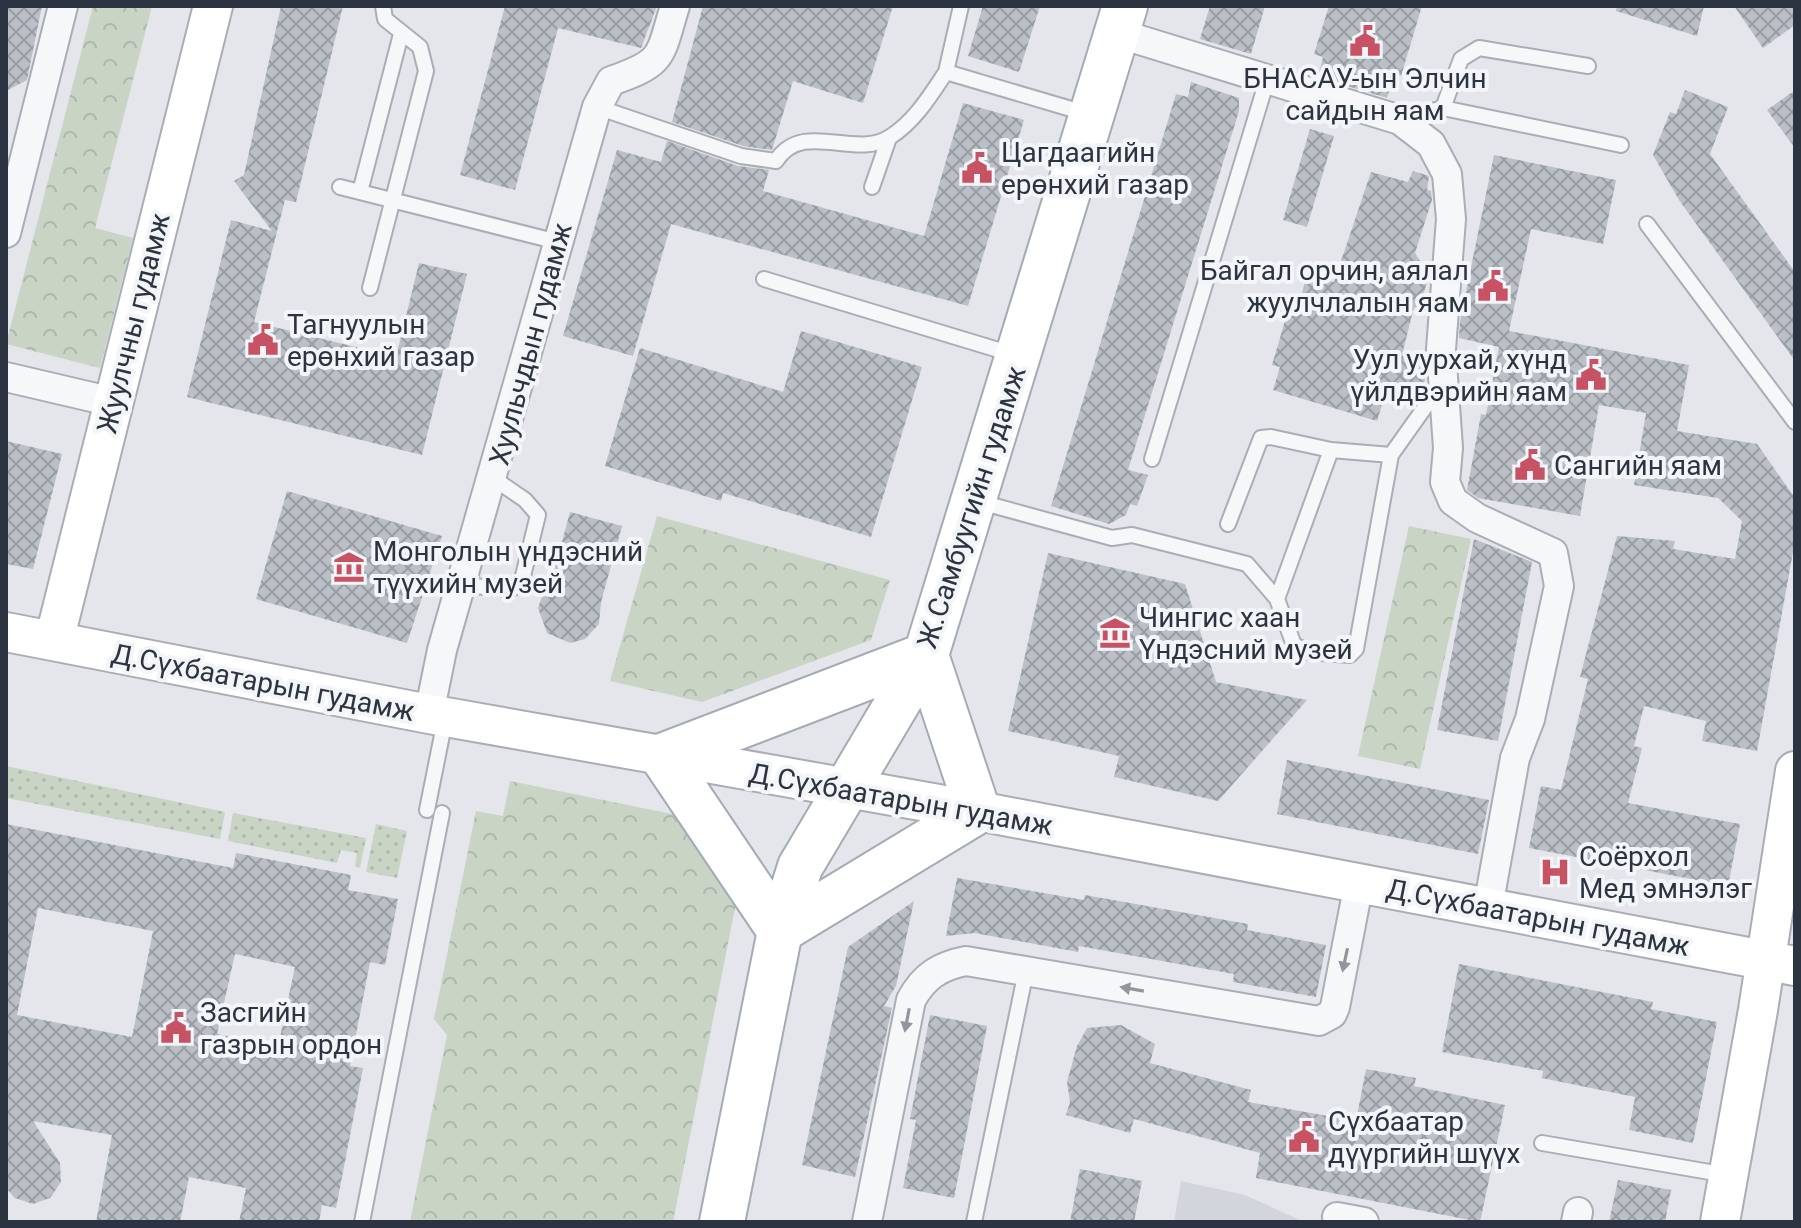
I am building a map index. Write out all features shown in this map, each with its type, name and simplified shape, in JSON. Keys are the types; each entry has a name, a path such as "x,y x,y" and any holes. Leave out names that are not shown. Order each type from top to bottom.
{"main road":[{"name":"Жуулчны гудамж","path":"54,641 213,6"},
{"name":"Ж.Самбуугийн гудамж","path":"722,1222 780,931 800,867 926,655 1121,20"},
{"name":"Д.Сүхбаатарын гудамж","path":"6,632 437,716 978,811 1780,963"},
{"path":"926,655 978,811 780,931 662,756 926,655"},
{"path":"1720,1222 1727,1175 1780,963 1795,771"}],"street":[{"path":"6,233 63,6"},
{"name":"Хуульчдын гудамж","path":"437,716 442,650 597,107 611,81 648,68 659,57 675,6"},
{"path":"1121,20 1267,80 1400,120 1431,144 1447,174 1451,219 1441,349 1448,448 1445,482 1453,501 1477,518 1553,553 1559,586 1530,719 1515,758 1488,907"},
{"path":"6,377 113,402"},
{"path":"867,1222 911,1000 920,983 936,971 966,961 1319,1021 1332,1014 1335,1007 1359,883"}],"lane":[{"path":"370,288 395,202 426,71 420,47 385,19 383,6"},
{"path":"597,107 655,130 767,161 776,161 792,145 810,140 866,146 889,138 921,109 946,72 961,6"},
{"path":"360,192 401,34"},
{"path":"1443,108 1461,59 1479,48 1588,66"},
{"path":"946,72 1092,115"},
{"path":"1152,459 1267,80"},
{"path":"1400,120 1443,108 1621,145"},
{"path":"872,187 889,138"},
{"path":"340,187 558,242"},
{"path":"1647,224 1795,422"},
{"path":"764,279 1019,356"},
{"path":"975,501 1112,538 1132,535 1247,564 1277,599 1294,645 1309,652 1350,655 1356,649 1391,455 1444,381"},
{"path":"1228,524 1261,438 1271,437 1331,450 1391,455"},
{"path":"1277,599 1331,450"},
{"path":"461,585 511,589 521,584 534,544 538,515 525,500 493,478"},
{"path":"362,1222 434,812 437,716"},
{"path":"974,1222 1026,971"},
{"path":"1542,1143 1727,1175"}],"shaded area":[{"path":"1181,1181 1245,1195 1304,1222 1174,1222"}],"green space":[{"path":"93,6 152,6 95,228 133,238 100,368 6,344"},
{"path":"657,516 890,580 871,640 702,702 610,681"},
{"path":"1409,526 1471,539 1420,769 1358,756"},
{"path":"6,766 225,812 220,839 6,798"},
{"path":"510,781 672,814 736,903 673,1222 410,1222 447,1035 434,1019 476,811 503,816"},
{"path":"233,813 366,838 360,868 355,866 357,853 341,850 337,863 228,841"},
{"path":"376,824 407,831 397,878 366,872"}],"building":[{"path":"6,6 42,6 27,80 6,91"},
{"name":"Тагнуулын ерөнхий газар","path":"281,6 343,6 296,202 285,200 254,322 396,357 419,263 467,274 422,455 187,397 231,220 272,231 234,181 244,175"},
{"path":"505,6 657,6 641,48 558,28 515,190 460,175"},
{"path":"703,6 893,6 863,103 793,81 772,150 743,146 672,122"},
{"path":"983,6 1040,6 1019,72 968,56"},
{"path":"1210,6 1265,6 1251,54 1200,39"},
{"name":"БНАСАУ-ын Элчин сайдын яам","path":"1329,6 1422,6 1401,76 1394,74 1387,98 1318,77 1323,57 1314,54"},
{"path":"1617,6 1704,6 1697,36 1616,11"},
{"path":"1734,6 1795,6 1795,25 1763,48"},
{"path":"1191,82 1239,98 1239,111 1128,470 1148,475 1137,506 1130,504 1126,515 1109,524 1051,506 1176,94 1188,97"},
{"path":"1685,90 1728,107 1710,154 1795,272 1795,361 1679,200 1653,155 1670,112 1676,114"},
{"path":"1795,90 1795,148 1767,110"},
{"path":"963,103 1024,120 968,306 671,224 633,356 563,336 617,150 661,162 667,141 738,166 769,170 763,191 924,236"},
{"path":"1310,129 1334,136 1307,227 1283,220"},
{"path":"1494,155 1616,180 1603,244 1531,229 1509,331 1689,365 1677,431 1757,444 1795,498 1795,541 1757,751 1702,741 1706,721 1644,706 1634,746 1642,748 1628,803 1740,824 1728,886 1529,848 1541,786 1561,790 1588,679 1580,677 1617,536 1675,541 1673,549 1735,559 1742,521 1718,498 1634,485 1646,413 1599,405 1580,516 1478,498 1467,490 1481,414 1486,415 1499,347 1459,338 1460,321"},
{"path":"1413,171 1429,176 1427,190 1431,191 1432,200 1415,253 1429,275 1419,309 1414,307 1402,355 1425,362 1426,376 1420,397 1417,401 1386,391 1377,421 1273,390 1280,367 1272,365 1292,297 1301,298 1306,276 1334,282 1371,172 1408,182"},
{"path":"801,331 922,367 871,537 723,493 721,501 605,466 640,348 783,392"},
{"path":"6,441 62,454 33,569 6,564"},
{"name":"Монголын үндэсний түүхийн музей","path":"287,491 442,536 407,643 256,599"},
{"path":"570,512 622,526 601,602 599,624 585,639 570,643 547,633 538,608 545,588 551,583"},
{"path":"1474,539 1532,562 1498,741 1437,730"},
{"name":"Чингис хаан Үндэсний музей","path":"1048,553 1185,584 1216,682 1307,700 1218,801 1114,777 1119,756 1008,731"},
{"path":"1287,760 1489,800 1478,854 1277,814"},
{"name":"Засгийн газрын ордон","path":"6,824 233,868 236,853 351,875 348,890 398,899 385,965 370,962 350,1066 363,1068 336,1208 322,1205 319,1222 239,1222 246,1188 189,1177 180,1222 96,1222 112,1135 33,1121 60,1163 61,1182 50,1198 33,1204 15,1198 6,1188","holes":["38,908 153,931 132,1037 17,1015","235,954 295,967 278,1047 217,1034"]},
{"path":"957,878 1084,900 1085,895 1248,924 1247,930 1326,945 1316,997 1233,982 1234,974 1079,946 1078,952 975,933 946,936"},
{"path":"914,901 896,986 884,1006 892,1008 855,1177 802,1165 848,947"},
{"path":"1459,964 1653,1002 1651,1009 1717,1022 1693,1143 1629,1130 1635,1097 1542,1078 1543,1071 1442,1052"},
{"path":"930,1015 987,1026 954,1198 903,1188 916,1120 910,1119"},
{"path":"1121,1025 1155,1044 1150,1063 1251,1090 1248,1102 1356,1121 1366,1069 1416,1078 1414,1086 1505,1105 1480,1222 1256,1178 1260,1153 1134,1119 1130,1133 1066,1115 1070,1102 1067,1082 1077,1046 1087,1028"},
{"path":"1080,1169 1142,1181 1134,1222 1070,1222"},
{"path":"1618,1180 1671,1190 1665,1222 1609,1222"}],"place":[{"name":"БНАСАУ-ын Элчин сайдын яам","path":"1365,41"},
{"name":"Цагдаагийн ерөнхий газар","path":"977,168"},
{"name":"Байгал орчин, аялал жуулчлалын яам","path":"1493,286"},
{"name":"Тагнуулын ерөнхий газар","path":"263,340"},
{"name":"Уул уурхай, хүнд үйлдвэрийн яам","path":"1591,375"},
{"name":"Сангийн яам","path":"1530,465"},
{"name":"Монголын үндэсний түүхийн музей","path":"349,567"},
{"name":"Чингис хаан Үндэсний музей","path":"1115,633"},
{"name":"Соёрхол Мед эмнэлэг","path":"1555,872"},
{"name":"Засгийн газрын ордон","path":"176,1028"},
{"name":"Сүхбаатар дүүргийн шүүх","path":"1304,1137"}]}
